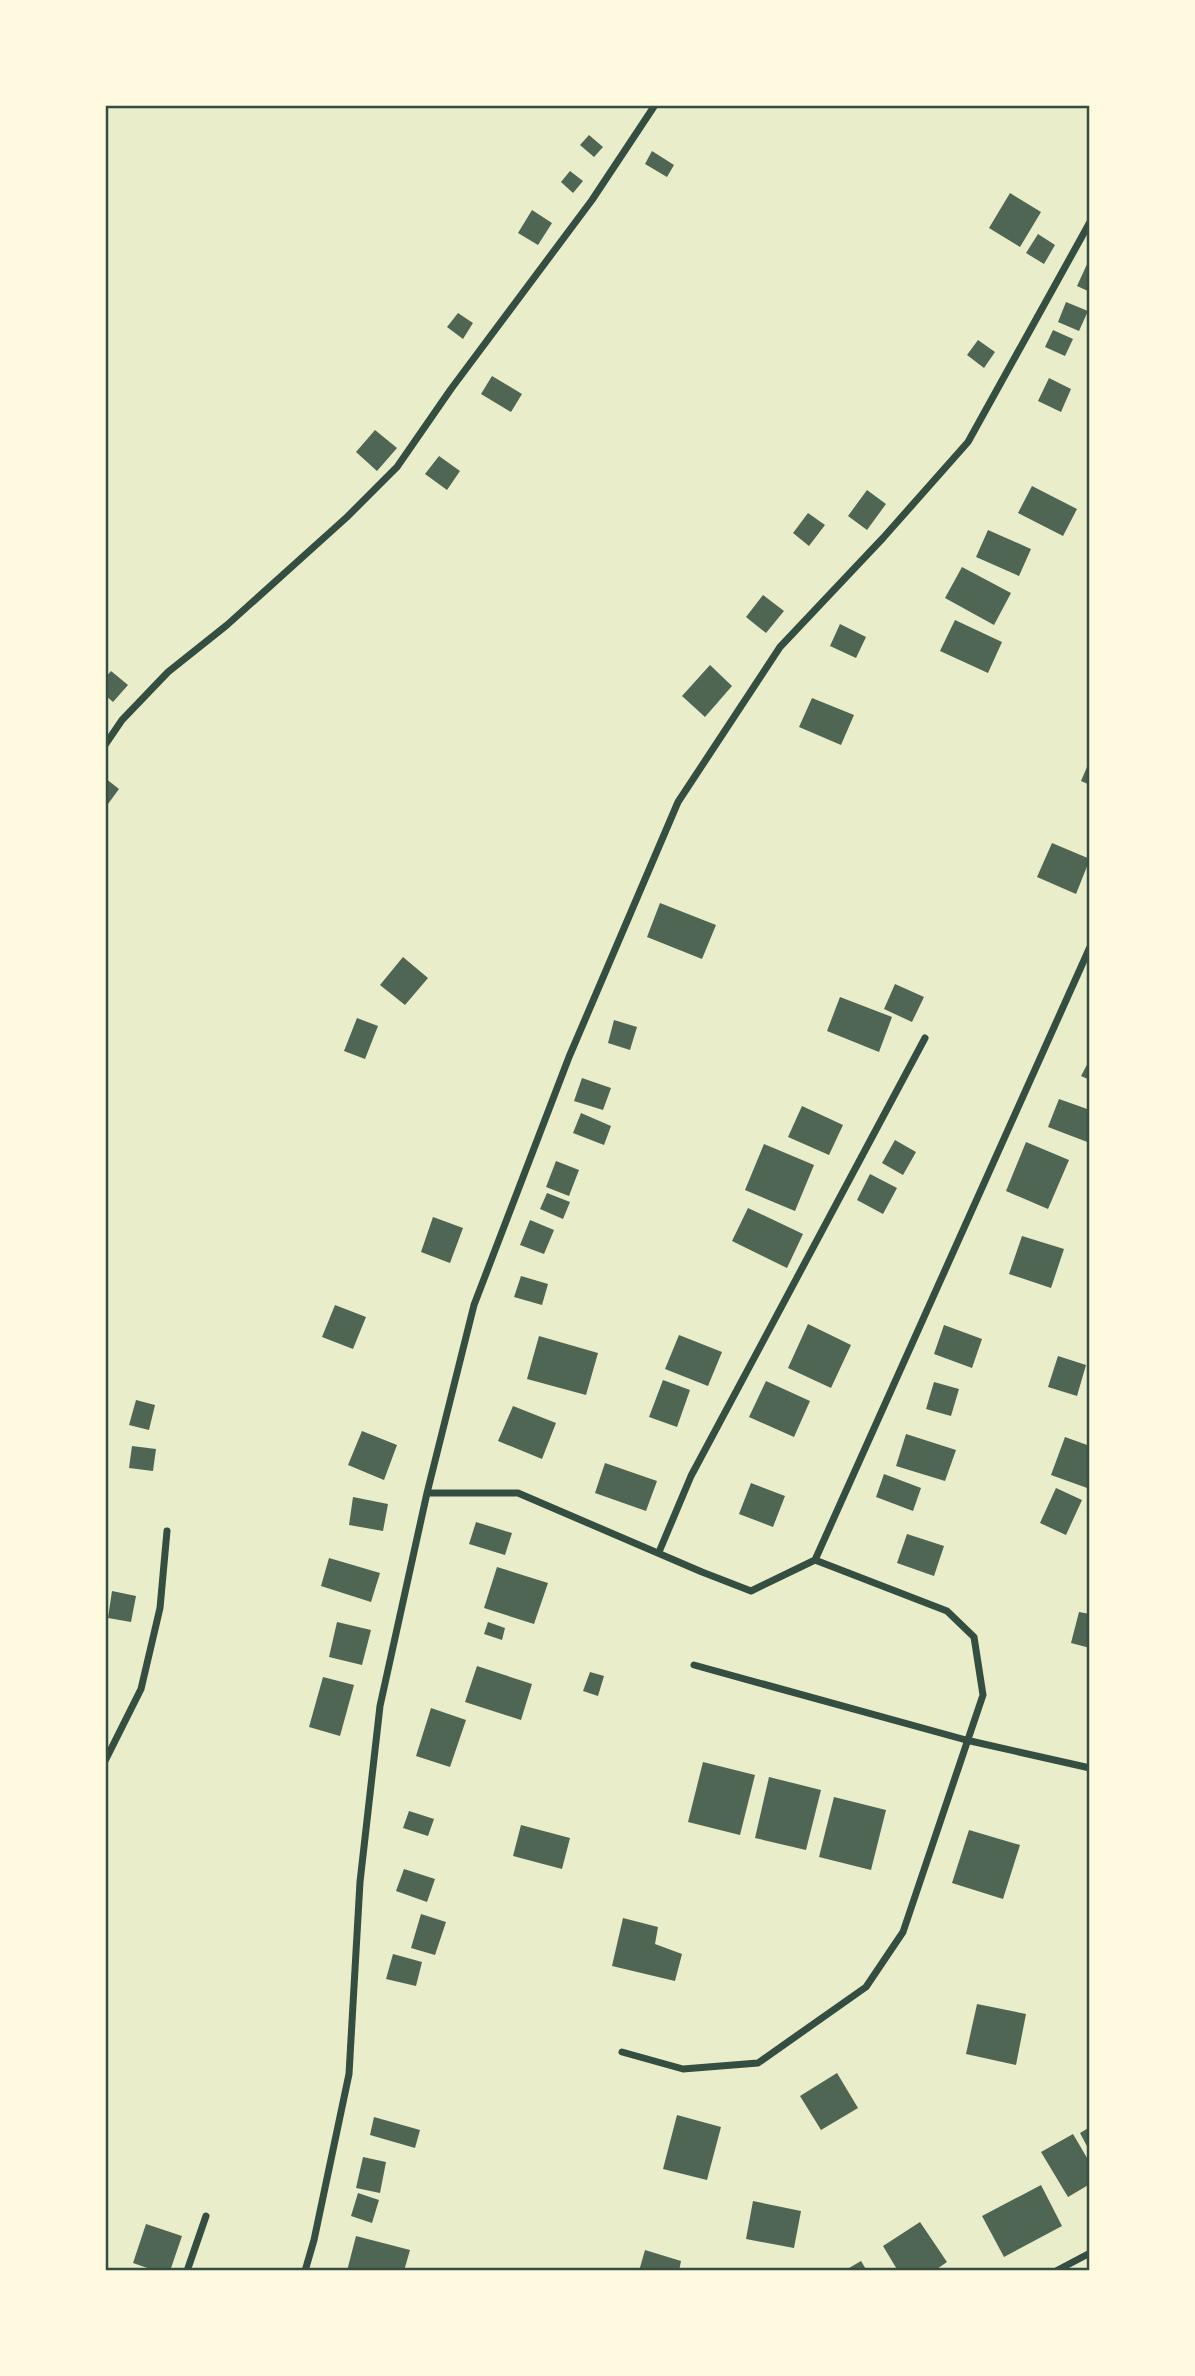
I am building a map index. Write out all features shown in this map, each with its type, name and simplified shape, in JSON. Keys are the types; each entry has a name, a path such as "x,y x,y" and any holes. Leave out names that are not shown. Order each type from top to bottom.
{"street":[{"path":"105,745 122,720 168,672 237,616 347,517 397,467 451,389 592,200 655,105"},
{"path":"306,2271 349,2074 360,1882 380,1706 427,1493 474,1305 569,1057 678,802 780,647 883,538 968,442 1090,222"},
{"path":"427,1493 517,1493 751,1591 815,1560 1090,947"},
{"path":"660,1552 691,1476 925,1038"},
{"path":"105,1761 141,1689 160,1608 167,1531"},
{"path":"622,2052 683,2069 758,2063 866,1987 903,1932 983,1695 974,1637 947,1611 815,1560"},
{"path":"694,1665 966,1740 1090,1769"},
{"path":"187,2271 206,2216"},
{"path":"1056,2271 1090,2253"}],"building":[{"path":"589,135 603,147 594,157 580,145"},
{"path":"652,151 674,165 667,177 645,164"},
{"path":"570,171 583,181 573,193 561,182"},
{"path":"1010,193 1041,212 1020,247 989,228"},
{"path":"532,210 552,223 538,245 518,233"},
{"path":"1038,234 1055,245 1044,264 1026,253"},
{"path":"1088,262 1090,263 1090,292 1077,286"},
{"path":"1066,302 1088,311 1079,331 1058,322"},
{"path":"458,313 473,323 463,339 447,327"},
{"path":"1053,330 1073,339 1065,356 1045,347"},
{"path":"978,340 995,352 984,368 967,355"},
{"path":"492,376 522,394 511,412 481,394"},
{"path":"1049,378 1071,389 1061,412 1038,401"},
{"path":"375,430 397,448 377,471 356,452"},
{"path":"439,456 460,471 447,490 425,474"},
{"path":"1032,486 1077,509 1063,536 1018,513"},
{"path":"867,490 886,504 867,530 848,516"},
{"path":"808,513 825,525 809,546 793,533"},
{"path":"988,530 1031,549 1019,576 976,557"},
{"path":"962,567 1011,593 994,625 945,598"},
{"path":"763,595 784,611 766,633 746,617"},
{"path":"955,620 1002,642 988,673 940,651"},
{"path":"840,624 866,637 856,658 830,646"},
{"path":"710,665 732,686 705,717 682,696"},
{"path":"111,671 128,685 113,702 105,695 105,678"},
{"path":"812,698 854,715 841,745 799,727"},
{"path":"1090,760 1090,785 1081,781"},
{"path":"105,778 119,789 105,808"},
{"path":"1052,843 1090,859 1076,894 1037,877"},
{"path":"660,903 716,925 702,959 647,937"},
{"path":"403,957 428,978 405,1005 380,985"},
{"path":"895,984 924,997 912,1022 884,1009"},
{"path":"840,997 892,1017 879,1052 827,1031"},
{"path":"357,1018 378,1026 365,1059 344,1051"},
{"path":"614,1020 637,1027 630,1050 608,1043"},
{"path":"1090,1059 1090,1080 1081,1076"},
{"path":"582,1078 611,1088 603,1110 574,1101"},
{"path":"1059,1099 1090,1110 1090,1143 1048,1127"},
{"path":"802,1106 843,1125 829,1155 788,1137"},
{"path":"581,1113 611,1126 604,1145 573,1133"},
{"path":"895,1140 916,1152 903,1175 882,1163"},
{"path":"1026,1142 1069,1160 1048,1209 1006,1191"},
{"path":"764,1144 814,1165 795,1211 745,1190"},
{"path":"556,1161 579,1170 569,1196 546,1187"},
{"path":"870,1174 897,1188 883,1214 857,1200"},
{"path":"547,1193 570,1202 563,1219 540,1209"},
{"path":"748,1208 803,1234 787,1268 732,1241"},
{"path":"433,1217 463,1228 450,1263 421,1252"},
{"path":"530,1220 554,1230 544,1254 520,1245"},
{"path":"1022,1236 1064,1249 1051,1288 1009,1274"},
{"path":"521,1276 548,1284 542,1305 514,1297"},
{"path":"335,1305 366,1317 353,1349 322,1337"},
{"path":"808,1324 851,1345 831,1388 788,1368"},
{"path":"944,1325 982,1339 972,1368 934,1354"},
{"path":"679,1335 722,1352 708,1386 665,1369"},
{"path":"539,1336 598,1353 586,1395 527,1379"},
{"path":"1058,1356 1086,1365 1077,1396 1048,1387"},
{"path":"663,1380 690,1390 677,1427 649,1417"},
{"path":"766,1381 810,1401 794,1437 749,1417"},
{"path":"934,1382 959,1389 951,1416 926,1409"},
{"path":"136,1400 155,1405 149,1430 129,1425"},
{"path":"513,1406 556,1423 542,1459 498,1441"},
{"path":"362,1431 397,1445 384,1480 348,1465"},
{"path":"906,1434 956,1450 945,1481 896,1466"},
{"path":"1065,1437 1090,1446 1090,1489 1051,1475"},
{"path":"132,1446 156,1449 153,1471 129,1468"},
{"path":"605,1463 657,1481 646,1511 595,1493"},
{"path":"884,1474 921,1488 913,1511 876,1497"},
{"path":"751,1483 785,1496 773,1527 739,1514"},
{"path":"1056,1488 1082,1500 1066,1535 1040,1523"},
{"path":"353,1497 388,1504 383,1531 349,1525"},
{"path":"476,1522 512,1533 505,1555 469,1544"},
{"path":"907,1534 944,1546 934,1576 897,1563"},
{"path":"329,1558 380,1573 371,1602 321,1586"},
{"path":"497,1567 548,1583 534,1624 484,1608"},
{"path":"112,1591 136,1596 131,1622 108,1618"},
{"path":"1079,1612 1090,1614 1090,1648 1071,1643"},
{"path":"337,1622 371,1630 362,1665 329,1657"},
{"path":"488,1622 505,1628 502,1640 484,1634"},
{"path":"477,1666 532,1684 521,1720 465,1702"},
{"path":"590,1672 604,1676 598,1696 583,1691"},
{"path":"323,1677 354,1685 340,1736 309,1727"},
{"path":"431,1708 466,1720 450,1767 416,1756"},
{"path":"703,1762 755,1775 740,1835 688,1822"},
{"path":"769,1777 821,1790 806,1850 755,1838"},
{"path":"834,1797 886,1810 871,1870 819,1857"},
{"path":"409,1811 434,1819 428,1836 403,1828"},
{"path":"521,1825 570,1838 562,1869 513,1856"},
{"path":"969,1830 1020,1845 1003,1899 952,1883"},
{"path":"404,1869 435,1879 427,1902 396,1891"},
{"path":"421,1914 446,1922 435,1955 411,1948"},
{"path":"623,1918 658,1927 655,1944 682,1954 675,1981 612,1966"},
{"path":"393,1954 422,1962 416,1986 386,1979"},
{"path":"977,2004 1026,2014 1016,2065 966,2054"},
{"path":"837,2073 858,2108 821,2130 800,2096"},
{"path":"677,2115 721,2127 707,2180 663,2169"},
{"path":"374,2117 420,2130 415,2148 370,2135"},
{"path":"1090,2127 1090,2152 1080,2133"},
{"path":"1073,2134 1090,2163 1090,2184 1068,2197 1041,2152"},
{"path":"363,2157 386,2162 380,2193 356,2188"},
{"path":"1041,2185 1062,2226 1004,2257 982,2216"},
{"path":"358,2193 379,2200 372,2223 351,2216"},
{"path":"753,2201 801,2211 794,2248 746,2239"},
{"path":"920,2222 947,2262 934,2271 898,2271 883,2246"},
{"path":"146,2224 182,2236 170,2271 156,2271 133,2263"},
{"path":"356,2236 410,2250 404,2271 347,2271"},
{"path":"645,2250 681,2261 679,2271 639,2271"},
{"path":"861,2261 867,2271 844,2271"}]}
